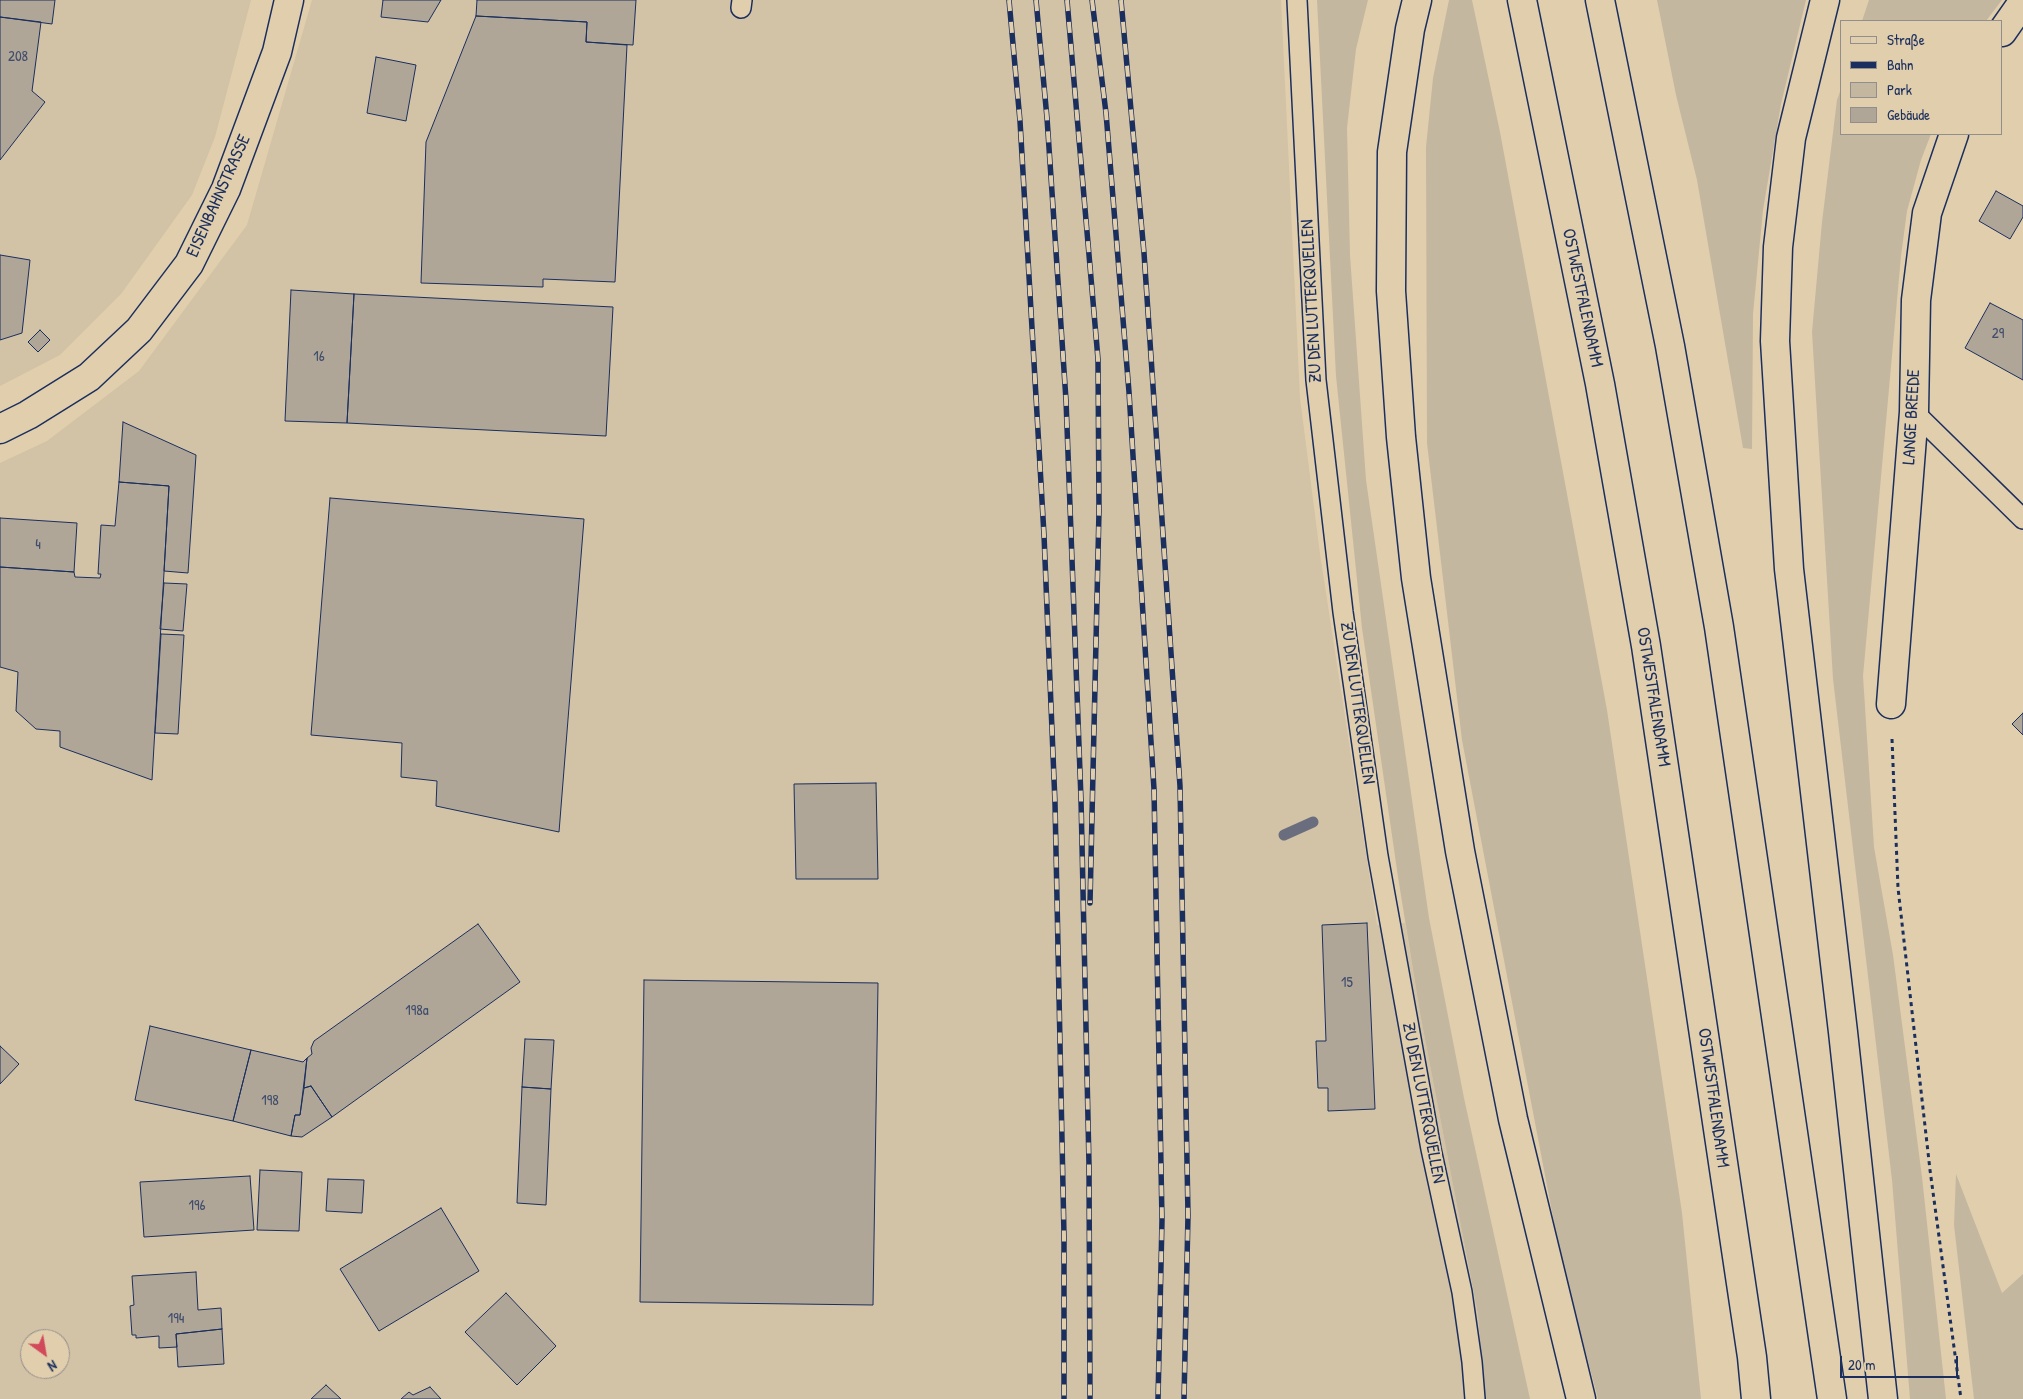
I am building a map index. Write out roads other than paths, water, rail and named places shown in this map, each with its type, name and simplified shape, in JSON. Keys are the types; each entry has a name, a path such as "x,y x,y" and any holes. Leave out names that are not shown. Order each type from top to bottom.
{"main road":[{"name":"EISENBAHNSTRASSE","path":"0,429 28,416 89,376 139,330 189,264 226,188 277,52 289,0"},
{"path":"1417,0 1410,29 1392,152 1391,281 1401,438 1416,578 1460,850 1509,1100 1581,1399"},
{"name":"OSTWESTFALENDAMM","path":"1522,0 1600,384 1646,646 1752,1357 1756,1399"},
{"path":"1600,0 1670,346 1719,628 1832,1399"},
{"path":"1825,0 1791,138 1778,247 1775,341 1788,569 1843,1032 1883,1399"},
{"path":"2003,31 2023,2"},
{"name":"LANGE BREEDE","path":"1890,704 1914,412 1916,300 1927,212 1954,135"}],"lane":[{"name":"ZU DEN LUTTERQUELLEN","path":"1298,0 1316,380 1342,602 1378,856 1431,1149 1462,1292 1475,1399"},
{"path":"1914,412 2023,519"}],"waterway":[{"path":"1284,835 1313,822"}],"railway":[{"path":"1009,0 1020,121 1044,535 1055,803 1064,1236 1064,1399"},
{"path":"1036,0 1047,118 1066,400 1081,799 1089,1165 1090,1399"},
{"path":"1067,0 1098,359 1099,511 1090,903"},
{"path":"1092,0 1106,113 1129,392 1154,789 1162,1220 1158,1399"},
{"path":"1121,0 1144,253 1180,786 1188,1215 1184,1399"}]}
